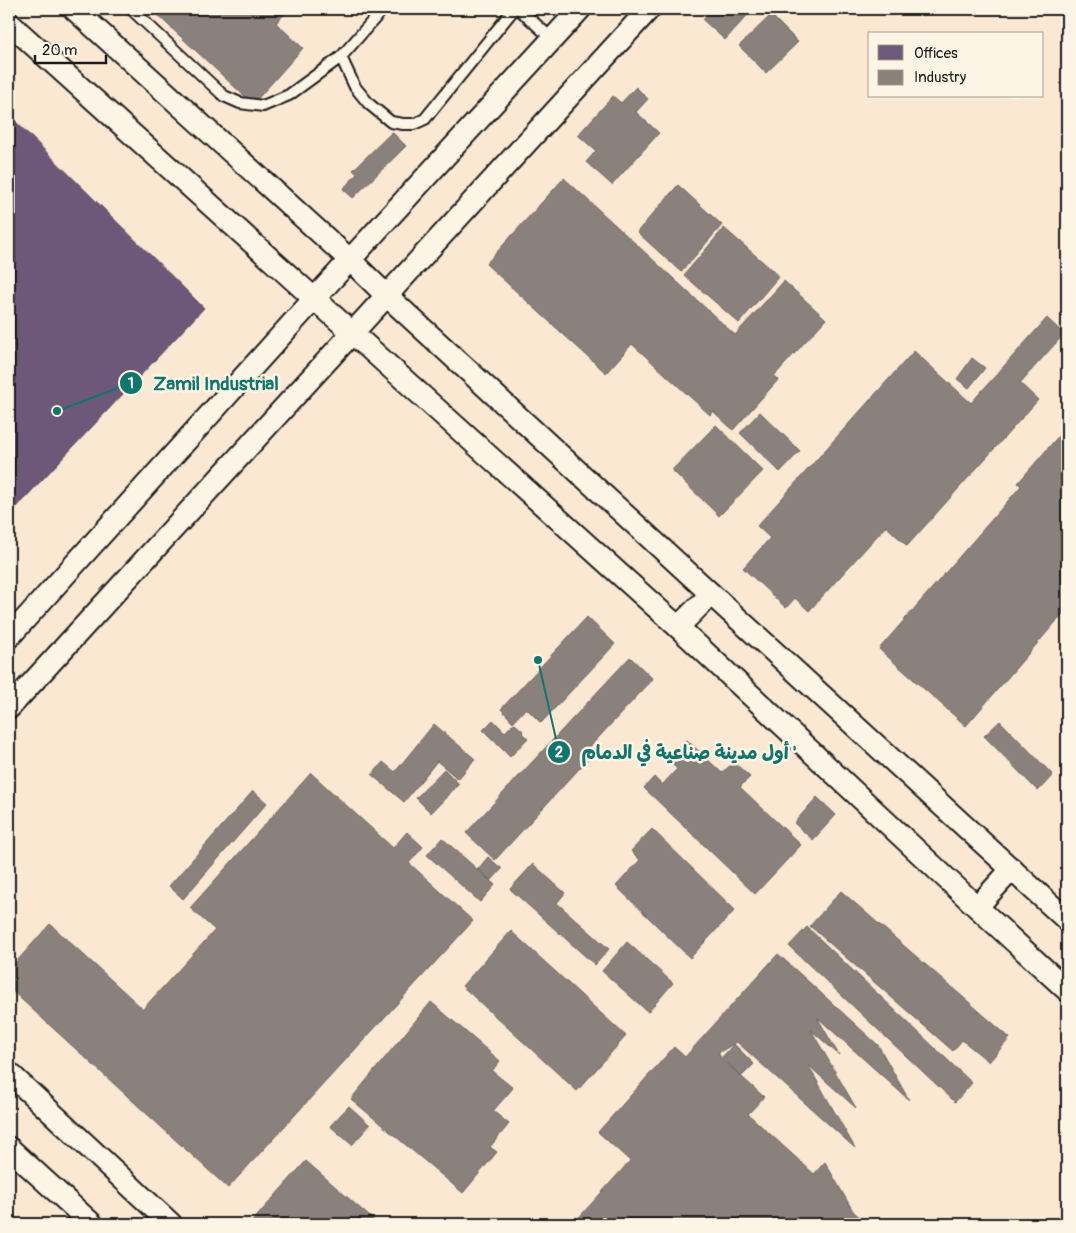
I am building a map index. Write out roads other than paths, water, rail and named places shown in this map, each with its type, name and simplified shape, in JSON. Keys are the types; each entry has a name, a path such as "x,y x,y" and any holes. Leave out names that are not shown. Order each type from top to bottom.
{"street":[{"path":"74,9 350,260 386,296 1067,920"},
{"path":"9,637 314,299 580,9"},
{"path":"9,708 649,9"},
{"path":"9,23 678,627 1067,990"},
{"path":"678,627 711,594"},
{"path":"977,907 1012,869"},
{"path":"9,1073 171,1224"},
{"path":"9,1148 92,1224"}],"lane":[{"path":"131,9 224,96 240,103 263,106 289,95 341,57 383,9"},
{"path":"341,57 355,87 369,104 391,122 414,124 424,119 514,9"},
{"path":"520,9 552,40"}],"place":[{"name":"Zamil Industrial","path":"57,411"},
{"name":"أول مدينة صناعية في الدمام '","path":"538,660"}]}
